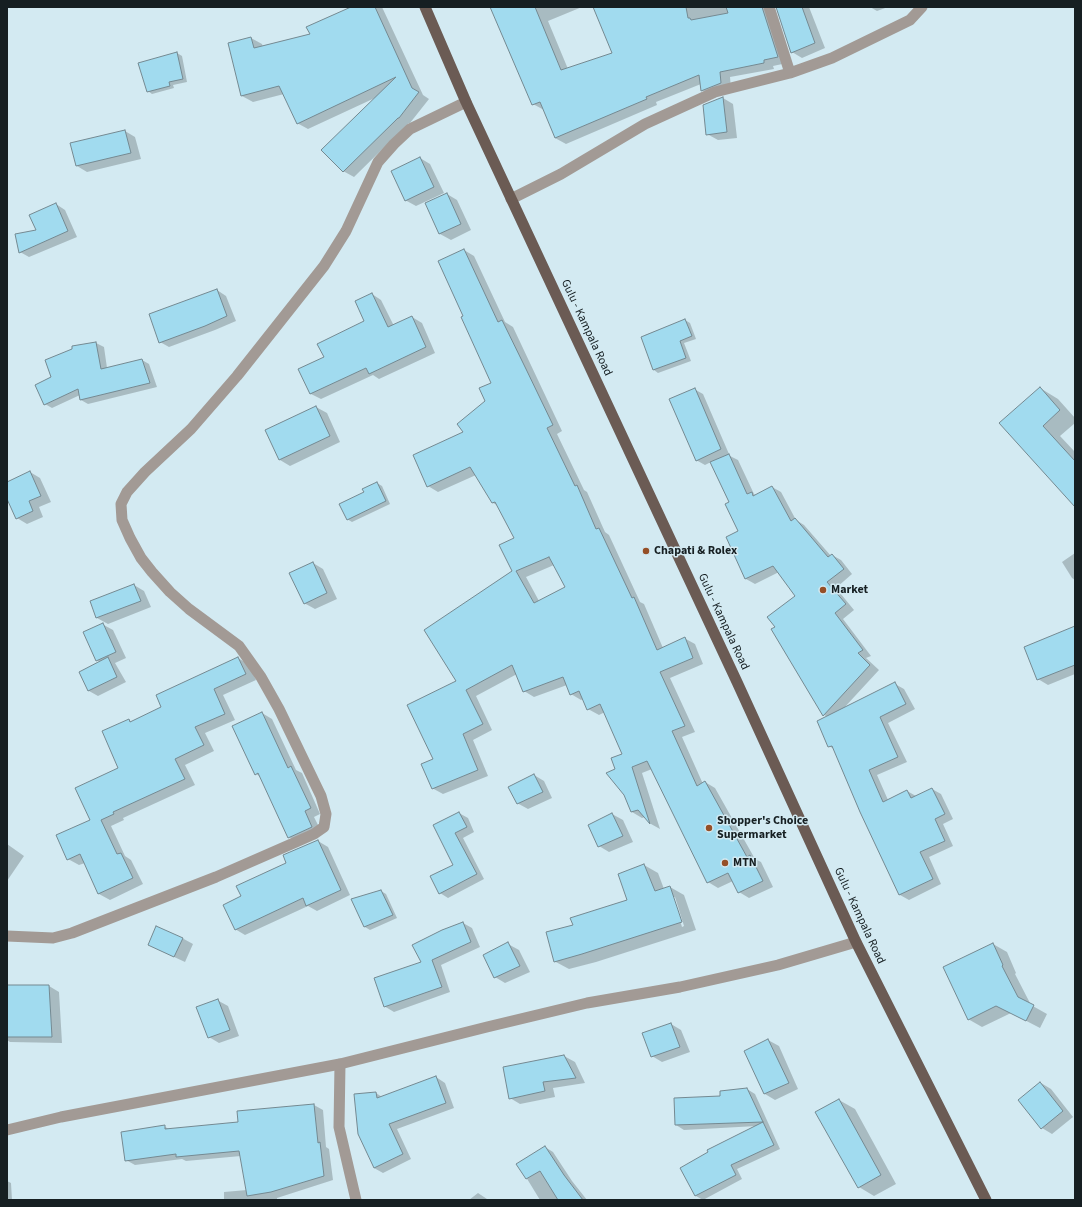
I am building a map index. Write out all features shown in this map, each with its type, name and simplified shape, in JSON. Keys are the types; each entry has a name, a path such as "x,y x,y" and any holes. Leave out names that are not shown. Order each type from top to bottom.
{"main road":[{"name":"Gulu - Kampala Road","path":"425,7 466,102 511,200 737,682 856,942 986,1200"}],"street":[{"path":"769,7 790,74"},
{"path":"511,200 562,174 645,124 715,92 790,74 832,58 910,20 922,7"},
{"path":"7,936 53,938 72,933 216,877 314,834 324,827 326,814 321,796 262,677 239,646 189,609 170,592 152,572 141,558 122,520 122,504 126,492 191,429 237,376 324,266 346,231 378,162 410,129 466,102"},
{"path":"7,1130 61,1117 340,1064 587,1003 680,987 778,965 856,942"},
{"path":"340,1064 339,1127 356,1200"}],"building":[{"path":"351,7 375,7 412,88 419,92 399,118 343,172 321,150 396,77 297,124 279,86 241,96 228,43 251,37 254,48 310,34 306,27"},
{"path":"490,7 535,7 561,70 612,53 593,7 686,7 688,18 691,20 728,13 726,7 762,7 778,57 764,60 764,63 720,72 721,83 701,91 699,75 555,138 540,102 532,105"},
{"path":"776,7 802,7 815,43 791,53"},
{"path":"177,52 183,79 169,82 170,86 147,92 138,63"},
{"path":"723,97 727,132 706,135 703,105"},
{"path":"125,130 131,153 76,166 70,143"},
{"path":"420,157 434,187 405,201 391,171"},
{"path":"447,193 461,224 439,234 425,203"},
{"path":"56,203 68,231 19,253 15,234 36,230 29,215"},
{"path":"464,249 498,322 502,320 553,425 547,428 575,486 577,485 596,529 599,528 632,598 634,597 657,650 685,637 693,658 660,672 685,726 672,731 697,786 705,781 747,857 750,855 763,881 738,893 728,873 707,883 647,761 632,767 650,824 638,810 631,812 624,795 606,773 615,769 611,758 622,754 600,704 587,710 579,691 570,695 563,677 523,692 512,665 466,690 483,724 463,734 478,770 432,789 421,764 433,759 407,705 456,681 424,630 512,571 499,545 514,538 495,502 492,503 470,467 427,487 413,455 463,432 457,424 485,401 479,388 491,383 461,317 463,316 438,261","holes":["549,557 565,587 534,603 516,571"]},
{"path":"217,289 227,316 159,343 149,314"},
{"path":"372,293 388,327 412,316 426,347 369,374 366,368 310,394 298,369 324,357 317,344 364,321 355,301"},
{"path":"685,319 692,336 680,341 686,358 653,370 641,337"},
{"path":"96,342 101,369 142,359 150,383 80,400 78,389 44,405 35,385 51,377 45,360 72,349 72,346"},
{"path":"1040,387 1060,410 1043,426 1075,461 1075,507 999,423"},
{"path":"695,388 721,449 696,461 669,399"},
{"path":"316,406 330,436 279,460 265,430"},
{"path":"729,454 747,494 752,492 753,496 772,486 791,521 795,518 828,557 832,554 844,569 827,582 846,604 835,613 863,650 858,653 870,665 823,716 771,629 775,627 767,617 795,596 773,566 745,579 726,537 738,531 725,504 729,502 710,462"},
{"path":"30,471 41,496 29,501 33,511 16,519 7,499 7,482"},
{"path":"377,482 386,501 347,520 339,504 364,492 362,489"},
{"path":"313,562 327,593 304,604 289,573"},
{"path":"134,584 141,601 96,618 90,601"},
{"path":"103,623 116,652 96,661 83,632"},
{"path":"1075,626 1075,665 1037,680 1024,647"},
{"path":"108,657 117,677 88,691 79,672"},
{"path":"238,657 246,674 214,689 225,714 195,727 204,745 175,759 185,779 113,812 114,814 101,820 117,854 121,853 133,878 98,894 80,854 67,860 56,835 90,820 75,788 118,768 102,731 129,719 130,722 161,707 156,695"},
{"path":"895,682 906,704 880,717 898,757 869,770 883,802 907,790 911,798 932,788 945,814 935,819 945,841 920,852 933,879 899,895 860,812 832,746 828,747 817,721"},
{"path":"262,712 288,768 291,766 311,808 305,811 312,827 288,838 258,773 255,775 232,726"},
{"path":"534,774 543,792 517,804 508,787"},
{"path":"459,812 467,827 455,833 477,874 439,894 430,876 453,865 433,825"},
{"path":"612,813 623,836 598,847 588,825"},
{"path":"318,840 341,890 306,906 303,898 235,930 223,905 241,896 236,886 286,863 283,855"},
{"path":"644,864 655,891 670,886 682,922 554,962 546,932 573,925 570,918 627,900 618,874"},
{"path":"381,890 393,915 364,927 351,899"},
{"path":"463,922 471,942 432,960 442,987 384,1007 374,978 421,962 412,945 442,930"},
{"path":"156,926 183,938 174,957 148,945"},
{"path":"508,942 520,966 494,978 483,955"},
{"path":"993,943 1003,965 1002,966 1018,997 1034,1005 1026,1021 996,1006 968,1020 943,967"},
{"path":"7,985 49,985 52,1037 7,1037"},
{"path":"218,999 230,1030 208,1038 196,1007"},
{"path":"671,1023 680,1047 651,1057 642,1033"},
{"path":"768,1039 789,1083 764,1094 744,1051"},
{"path":"564,1055 576,1078 543,1082 545,1091 509,1099 503,1067"},
{"path":"436,1076 446,1103 389,1124 403,1154 374,1168 358,1134 354,1094 376,1092 377,1098"},
{"path":"1040,1082 1063,1111 1041,1129 1018,1100"},
{"path":"747,1088 763,1122 675,1125 674,1098 720,1096 720,1091"},
{"path":"839,1099 881,1175 858,1188 815,1112"},
{"path":"314,1104 318,1143 320,1142 324,1176 271,1192 247,1196 239,1151 176,1157 176,1154 125,1161 121,1132 165,1125 165,1129 238,1122 237,1111"},
{"path":"763,1122 774,1145 731,1165 736,1175 695,1196 680,1168 708,1152 707,1150"},
{"path":"545,1146 583,1200 558,1200 540,1171 526,1179 516,1164"}],"place":[{"name":"Chapati & Rolex","path":"646,551"},
{"name":"Market","path":"823,590"},
{"name":"Shopper's Choice Supermarket","path":"709,828"},
{"name":"MTN","path":"725,863"}]}
